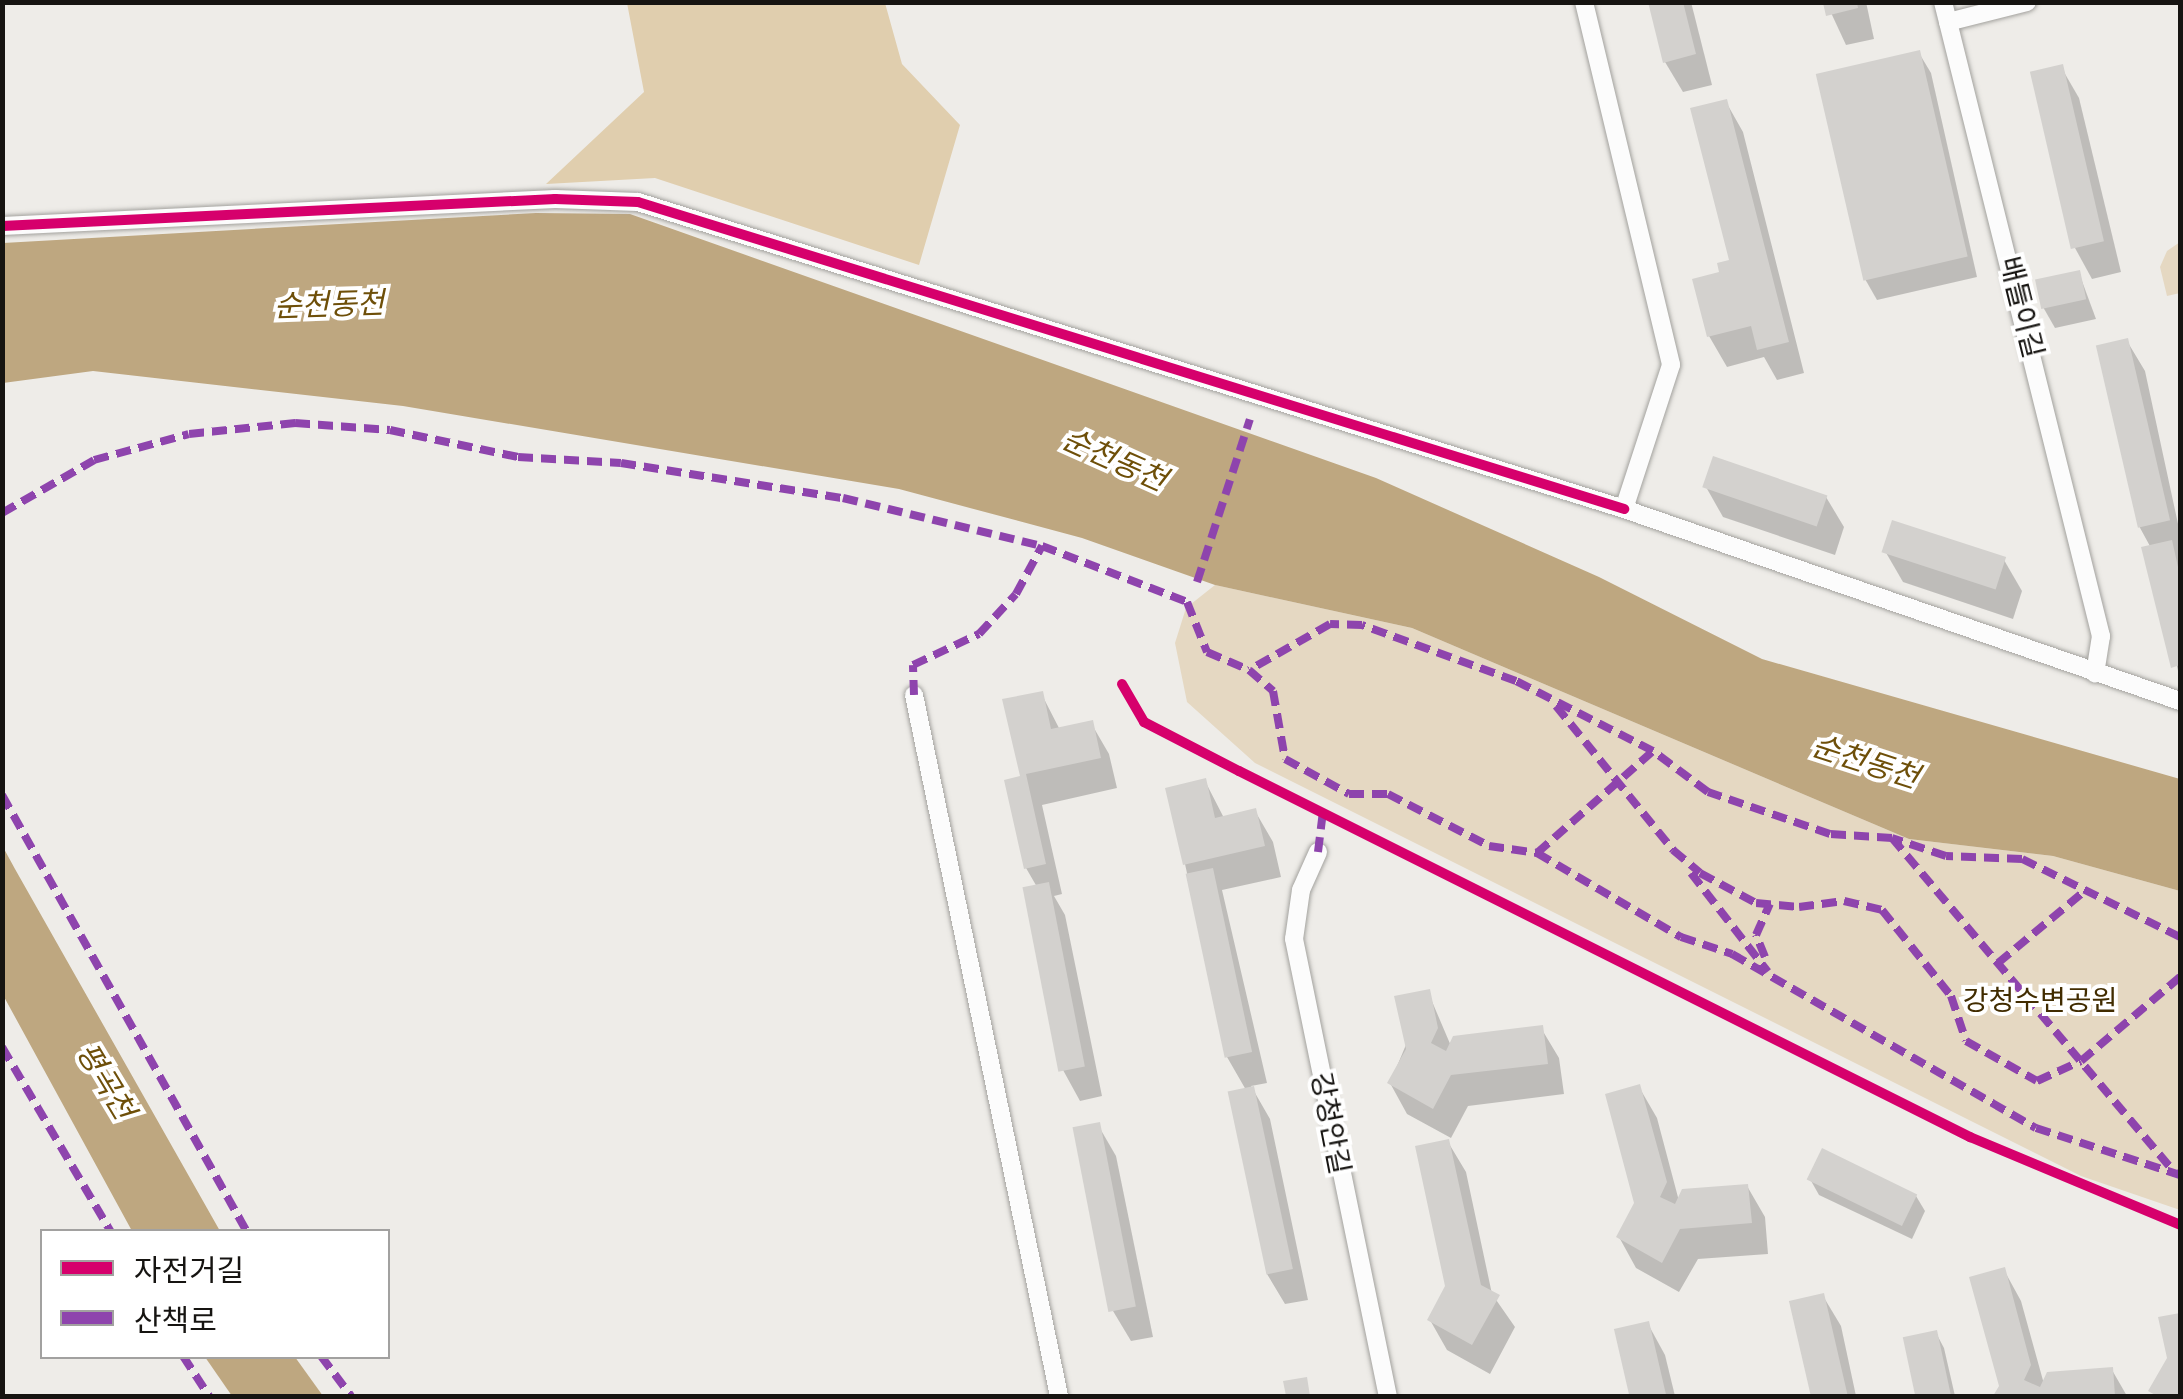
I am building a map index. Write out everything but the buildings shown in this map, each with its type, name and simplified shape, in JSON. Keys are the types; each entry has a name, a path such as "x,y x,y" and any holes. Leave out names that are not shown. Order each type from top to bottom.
{"street":[{"path":"1584,2 1671,365 1624,509"},
{"name":"배들이길","path":"1943,2 2101,636 2095,674"},
{"path":"1948,22 2027,2"},
{"path":"2,226 541,199 638,202 1624,509 2180,701"},
{"path":"914,696 1058,1396"},
{"name":"강청안길","path":"1318,852 1301,890 1294,939 1388,1396"}],"green space":[{"path":"2180,242 2180,293 2167,296 2160,267 2167,251"},
{"name":"강청수변공원","path":"1215,585 1412,628 1909,839 2053,856 2180,891 2180,1210 2081,1176 1255,763 1187,702 1175,643 1186,608"}],"shaded area":[{"path":"627,3 885,3 902,64 960,125 919,265 655,178 546,184 644,92"}],"water":[{"name":"순천동천","path":"536,213 630,214 1376,478 1599,577 1762,659 2180,779 2180,891 2053,856 1909,839 1412,628 1215,585 1082,538 899,489 403,406 93,371 3,383 3,243"},
{"name":"평곡천","path":"3,847 219,1229 131,1229 3,995"},
{"path":"206,1359 296,1359 323,1396 232,1396"}],"marked path":[{"path":"1197,582 1250,419"},
{"path":"2,513 94,460 189,434 295,423 390,430 518,457 621,463 843,498 1042,546 1187,602 1207,652 1249,670"},
{"path":"914,695 913,665 979,634 1016,594 1042,546"},
{"path":"2180,937 2022,859 1946,856 1892,838 1830,834 1708,792 1653,751 1516,681 1362,625 1330,624 1249,670 1273,691 1285,759 1349,794 1388,794 1489,846 1537,853 1681,937 1732,954 2036,1128 2180,1175"},
{"path":"1556,706 1673,850 1700,873 1756,903 1799,907 1844,901 1882,910 1951,996 1966,1041 2037,1081 2081,1061 2180,977"},
{"path":"1537,853 1653,751"},
{"path":"2,795 245,1229"},
{"path":"1318,852 1323,813"},
{"path":"1892,838 2176,1174"},
{"path":"1691,873 1768,972"},
{"path":"1998,963 2086,890"},
{"path":"1765,957 1756,935 1770,904"},
{"path":"2,1047 109,1229"},
{"path":"185,1359 209,1396"},
{"path":"323,1359 351,1396"}],"cycle path":[{"path":"2,226 555,199 638,202 1624,509"},
{"path":"1122,684 1144,722 1239,771 1970,1137 2180,1225"}]}
